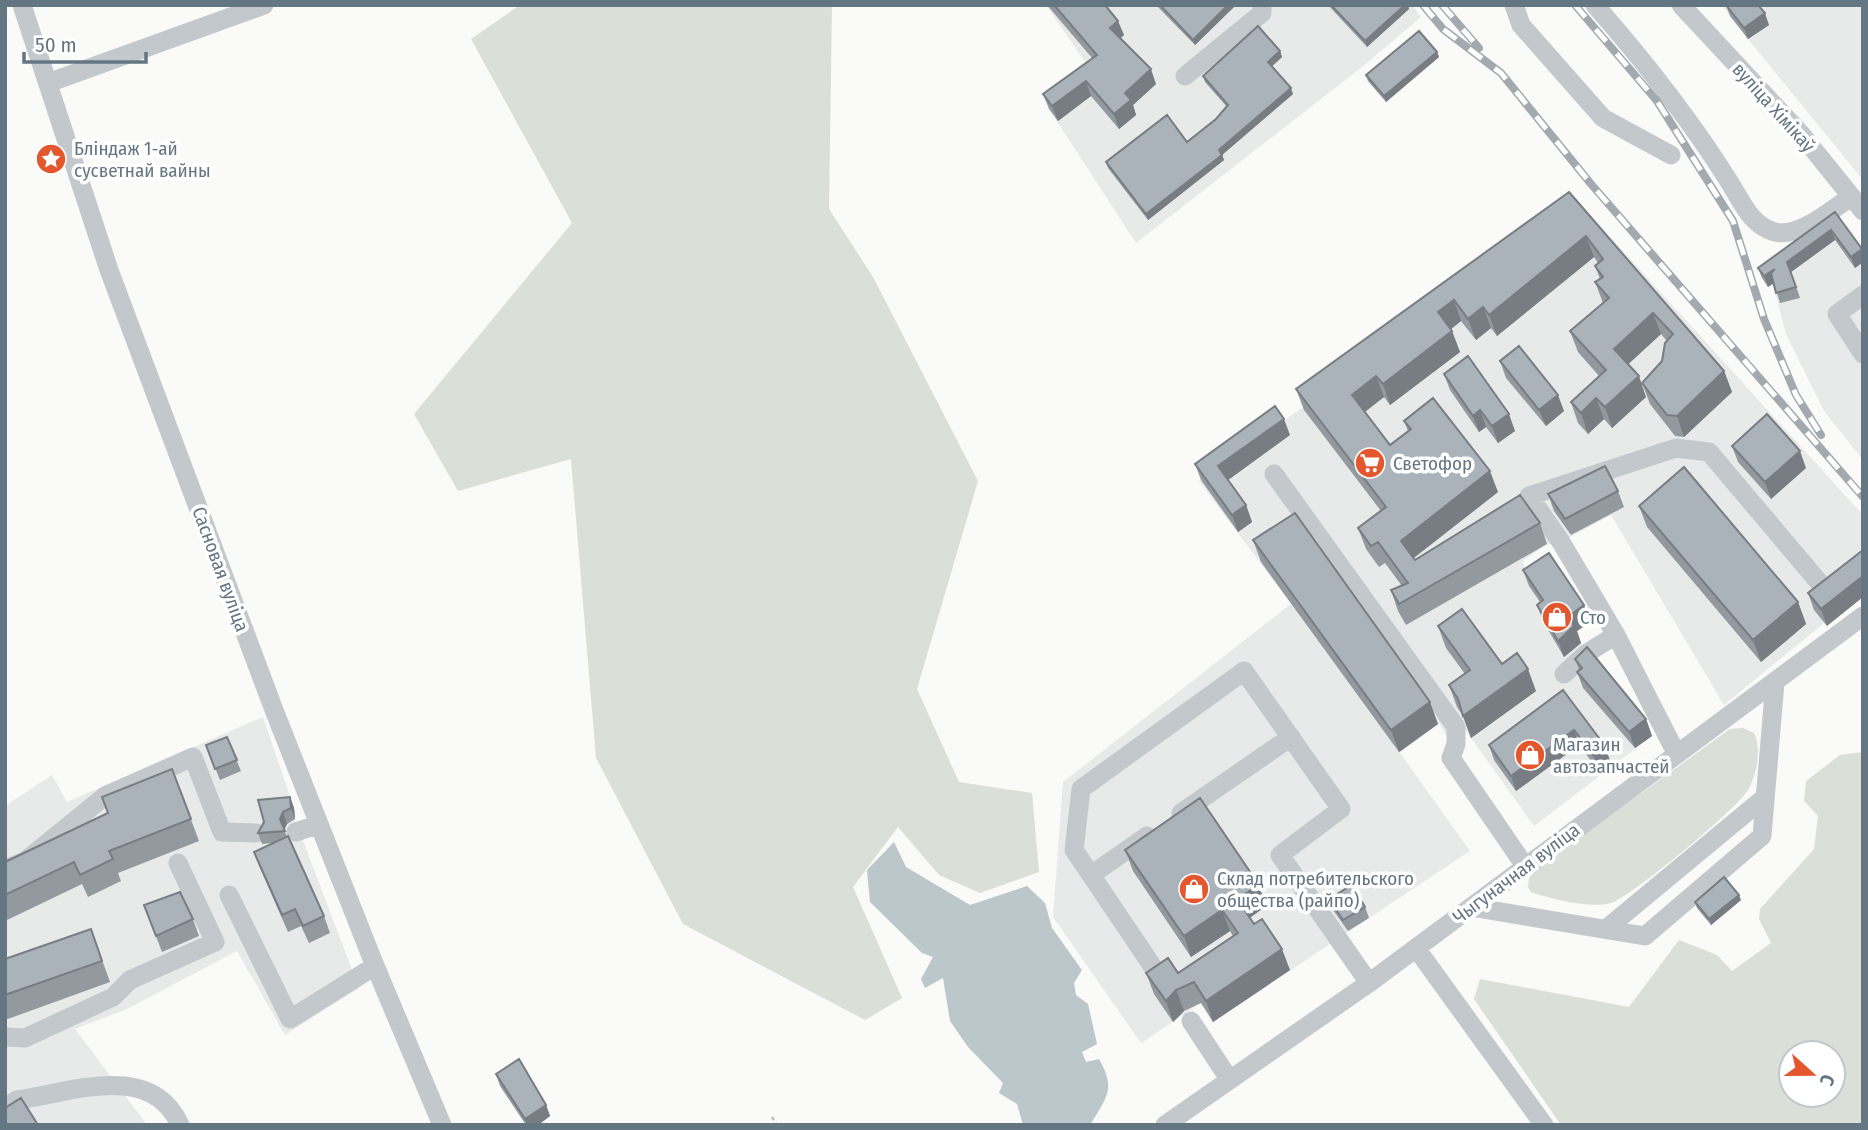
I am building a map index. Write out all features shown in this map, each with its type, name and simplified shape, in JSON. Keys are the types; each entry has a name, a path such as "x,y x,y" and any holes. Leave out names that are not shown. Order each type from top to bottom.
{"street":[{"name":"Сасновая вуліца","path":"22,5 110,270 319,824 442,1125"},
{"path":"48,83 264,5"},
{"path":"1185,76 1262,13 1262,5"},
{"path":"1514,5 1521,25 1603,118 1671,155"},
{"path":"1595,5 1646,64 1700,136 1754,222 1777,233 1801,228 1857,204"},
{"name":"вуліца Хімікаў","path":"1681,5 1801,134 1857,204"},
{"path":"1863,295 1837,314 1863,354"},
{"path":"1676,753 1616,635 1561,542 1529,496 1676,448 1709,452 1823,587"},
{"path":"1274,474 1456,727 1456,744 1451,758 1525,866"},
{"name":"Чыгуначная вуліца","path":"1165,1125 1369,983 1863,616"},
{"path":"1564,674 1587,653 1616,635"},
{"path":"1157,972 1074,850 1081,789 1244,671 1341,809 1280,855 1369,983"},
{"path":"1471,907 1645,936 1762,836 1775,682"},
{"path":"1091,875 1291,737"},
{"path":"5,869 25,861 105,796 193,757 222,832 256,833"},
{"path":"1606,929 1764,798"},
{"path":"296,832 319,824"},
{"path":"5,1037 25,1038 113,997 130,980 215,942 178,863"},
{"path":"229,895 290,1019 375,966"},
{"path":"1416,948 1544,1125"},
{"path":"1191,1021 1229,1079"},
{"path":"5,1108 17,1100 112,1084 135,1086 155,1095 180,1125"}],"path":[{"path":"772,1117 777,1125"}],"shaded area":[{"path":"520,5 832,5 829,209 873,277 978,481 917,689 959,782 1032,793 1039,872 980,893 939,875 898,827 853,887 902,998 865,1020 683,924 596,758 571,459 458,491 414,414 572,223 471,39"},
{"path":"1046,5 1412,5 1421,17 1362,67 1136,243 1049,109 1094,75"},
{"path":"1722,5 1863,5 1863,180 1748,39"},
{"path":"1584,208 1863,515 1863,597 1827,626 1824,623 1724,705 1611,515 1561,542 1546,545 1523,561 1530,586 1555,569 1590,622 1575,633 1582,646 1652,736 1534,826 1461,724 1446,735 1439,723 1400,753 1470,851 1213,1022 1201,1003 1141,1043 1053,917 1063,782 1291,604 1199,481"},
{"path":"1839,219 1863,250 1863,460 1824,411 1786,334 1769,268"},
{"path":"263,717 294,808 296,832 302,838 359,988 285,1035 237,951 127,1009 75,1029 147,1125 5,1125 5,806 52,775 67,802"},
{"path":"1743,728 1754,733 1758,746 1756,769 1748,790 1725,815 1660,870 1622,897 1602,905 1560,900 1531,892 1528,887 1529,878 1536,869 1730,729"},
{"path":"1863,752 1863,1125 1561,1125 1474,999 1480,979 1629,1007 1679,940 1717,955 1732,971 1771,943 1759,919 1760,909 1814,849 1818,816 1804,801 1806,781 1840,755"},
{"path":"894,842 906,867 970,905 1027,886 1045,903 1052,928 1082,970 1074,983 1076,995 1088,1004 1097,1044 1082,1052 1086,1062 1099,1059 1107,1078 1105,1100 1090,1125 1023,1125 1017,1104 999,1093 1003,1083 968,1047 950,1021 943,978 925,988 921,979 933,957 922,953 870,902 867,870"}],"building":[{"path":"1054,5 1105,5 1118,21 1110,28 1151,69 1125,93 1131,100 1114,114 1086,81 1052,106 1043,94 1097,55"},
{"path":"1160,5 1228,5 1193,40"},
{"path":"1331,5 1405,5 1365,41"},
{"path":"1726,5 1758,5 1765,13 1744,28"},
{"path":"1258,26 1280,51 1268,62 1291,88 1219,150 1222,155 1146,214 1106,162 1167,115 1187,142 1216,119 1228,105 1203,76"},
{"path":"1419,31 1437,52 1384,96 1366,75"},
{"path":"1569,192 1724,371 1677,416 1667,415 1642,383 1662,361 1665,343 1673,334 1653,313 1614,349 1639,376 1605,407 1596,398 1581,413 1571,402 1606,370 1570,331 1609,298 1595,282 1603,277 1595,266 1603,259 1586,236 1489,315 1483,307 1468,319 1454,300 1438,312 1452,331 1383,384 1376,376 1352,395 1390,445 1411,429 1404,421 1433,398 1490,471 1401,541 1415,560 1520,495 1540,523 1399,604 1391,590 1408,583 1378,542 1371,546 1358,528 1386,507 1296,389"},
{"path":"1835,212 1862,249 1851,257 1831,230 1787,262 1796,287 1776,293 1771,273 1775,269 1764,276 1758,268"},
{"path":"1519,346 1558,395 1539,410 1500,361"},
{"path":"1468,356 1509,414 1492,426 1480,410 1473,416 1444,374"},
{"path":"1275,406 1284,419 1218,466 1246,505 1232,515 1195,464"},
{"path":"1767,414 1800,451 1765,482 1732,446"},
{"path":"1605,466 1618,491 1565,519 1548,494"},
{"path":"1684,467 1798,602 1753,640 1639,506"},
{"path":"1295,513 1430,702 1391,730 1253,540"},
{"path":"1863,550 1863,576 1821,609 1808,593"},
{"path":"1549,553 1584,605 1569,616 1574,626 1558,641 1537,605 1543,600 1523,570"},
{"path":"1462,609 1502,664 1517,653 1528,669 1463,716 1458,699 1449,685 1470,670 1438,626"},
{"path":"1587,647 1646,719 1629,732 1577,672 1582,668 1575,659"},
{"path":"1563,690 1605,746 1593,755 1574,730 1511,776 1489,745"},
{"path":"227,737 237,760 215,769 206,745"},
{"path":"172,769 191,819 109,851 113,859 80,875 74,862 5,895 5,862 108,813 102,797"},
{"path":"290,797 291,808 283,812 280,819 285,831 258,833 264,822 258,800"},
{"path":"1200,798 1259,885 1237,899 1254,924 1262,919 1282,949 1206,1001 1194,982 1176,990 1166,1001 1146,973 1168,958 1178,973 1238,933 1222,910 1184,936 1125,850"},
{"path":"288,836 324,916 303,926 295,909 282,915 254,852"},
{"path":"1724,877 1739,895 1709,919 1695,902"},
{"path":"1352,885 1365,907 1343,920 1329,899"},
{"path":"180,892 193,919 156,936 144,905"},
{"path":"91,929 102,961 5,995 5,959"},
{"path":"519,1059 546,1105 525,1119 496,1074"},
{"path":"21,1098 38,1125 5,1125 5,1108"}],"railway":[{"path":"1423,5 1443,29 1501,73 1591,184 1863,497"},
{"path":"1442,5 1479,48"},
{"path":"1575,5 1657,101 1733,221 1764,319 1796,395 1821,435"}],"place":[{"name":"Бліндаж 1-ай сусветнай вайны","path":"51,159"},
{"name":"Светофор","path":"1370,463"},
{"name":"Сто","path":"1557,617"},
{"name":"Магазин автозапчастей","path":"1530,755"},
{"name":"Склад потребительского общества (райпо)","path":"1194,889"}]}
